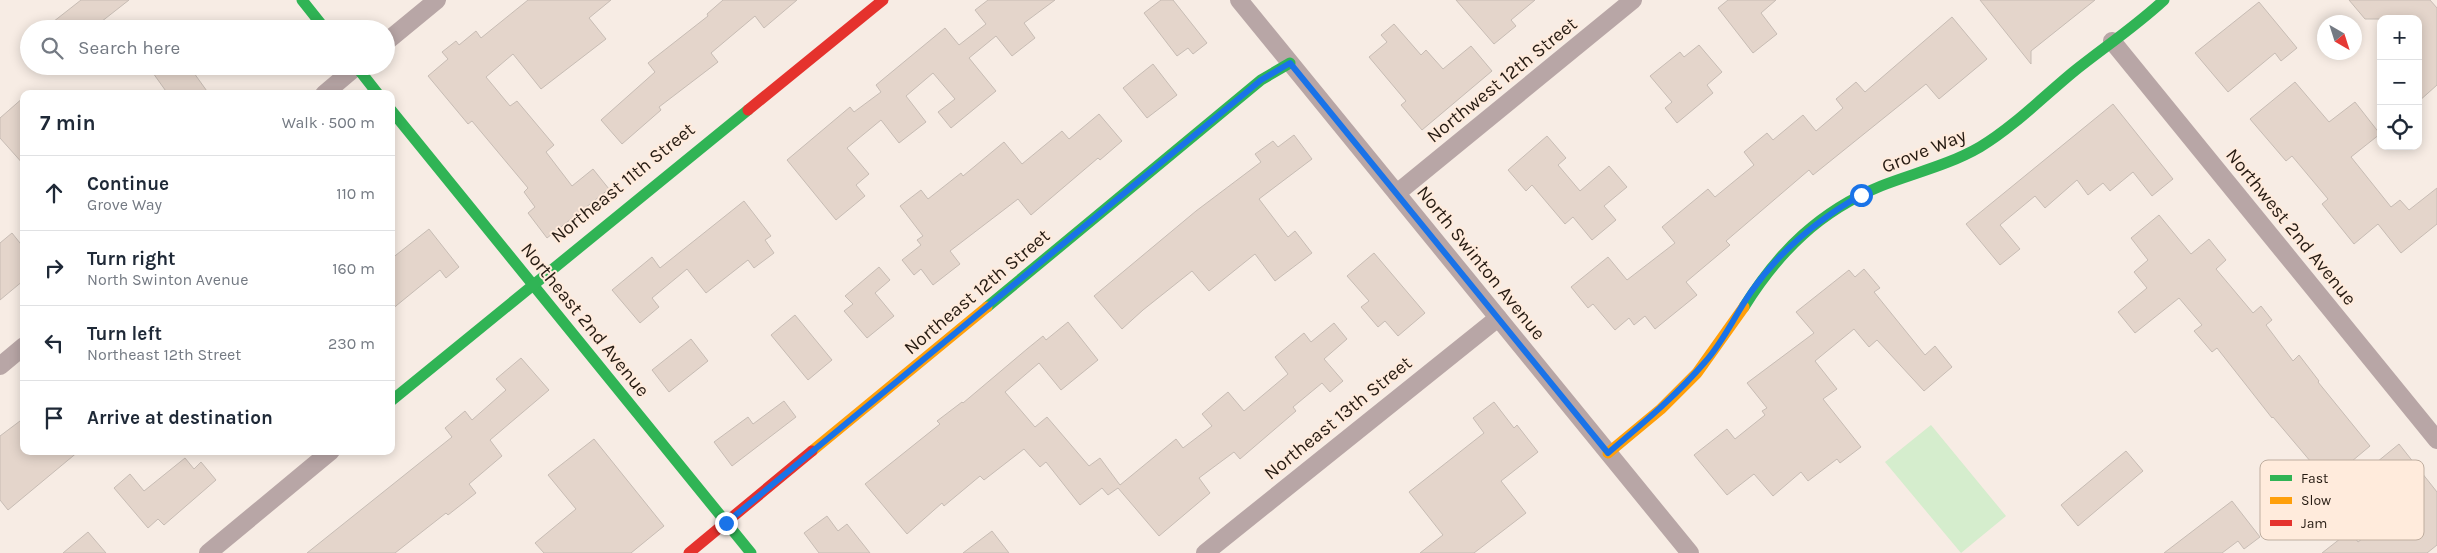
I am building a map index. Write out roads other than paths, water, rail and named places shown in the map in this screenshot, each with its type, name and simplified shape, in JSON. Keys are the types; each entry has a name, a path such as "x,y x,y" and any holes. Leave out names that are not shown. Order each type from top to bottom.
{"street":[{"path":"302,0 318,20"},
{"path":"395,35 437,0"},
{"name":"Northeast 11th Street","path":"395,398 883,0"},
{"name":"North Swinton Avenue","path":"1239,0 1690,553"},
{"name":"Northwest 12th Street","path":"1397,193 1633,0"},
{"name":"Grove Way","path":"1608,453 1674,397 1706,361 1768,270 1799,236 1829,214 1861,195 1895,181 1944,166 1972,152 1992,139 2112,41 2135,27 2164,0"},
{"name":"Northwest 2nd Avenue","path":"2112,41 2437,440"},
{"name":"Northeast 12th Street","path":"689,553 1261,80 1290,63"},
{"path":"329,90 346,75"},
{"path":"363,75 375,90"},
{"name":"Northeast 2nd Avenue","path":"395,115 751,553"},
{"name":"Northeast 13th Street","path":"1206,553 1498,318"},
{"path":"0,366 20,349"},
{"path":"208,553 326,455"}]}
